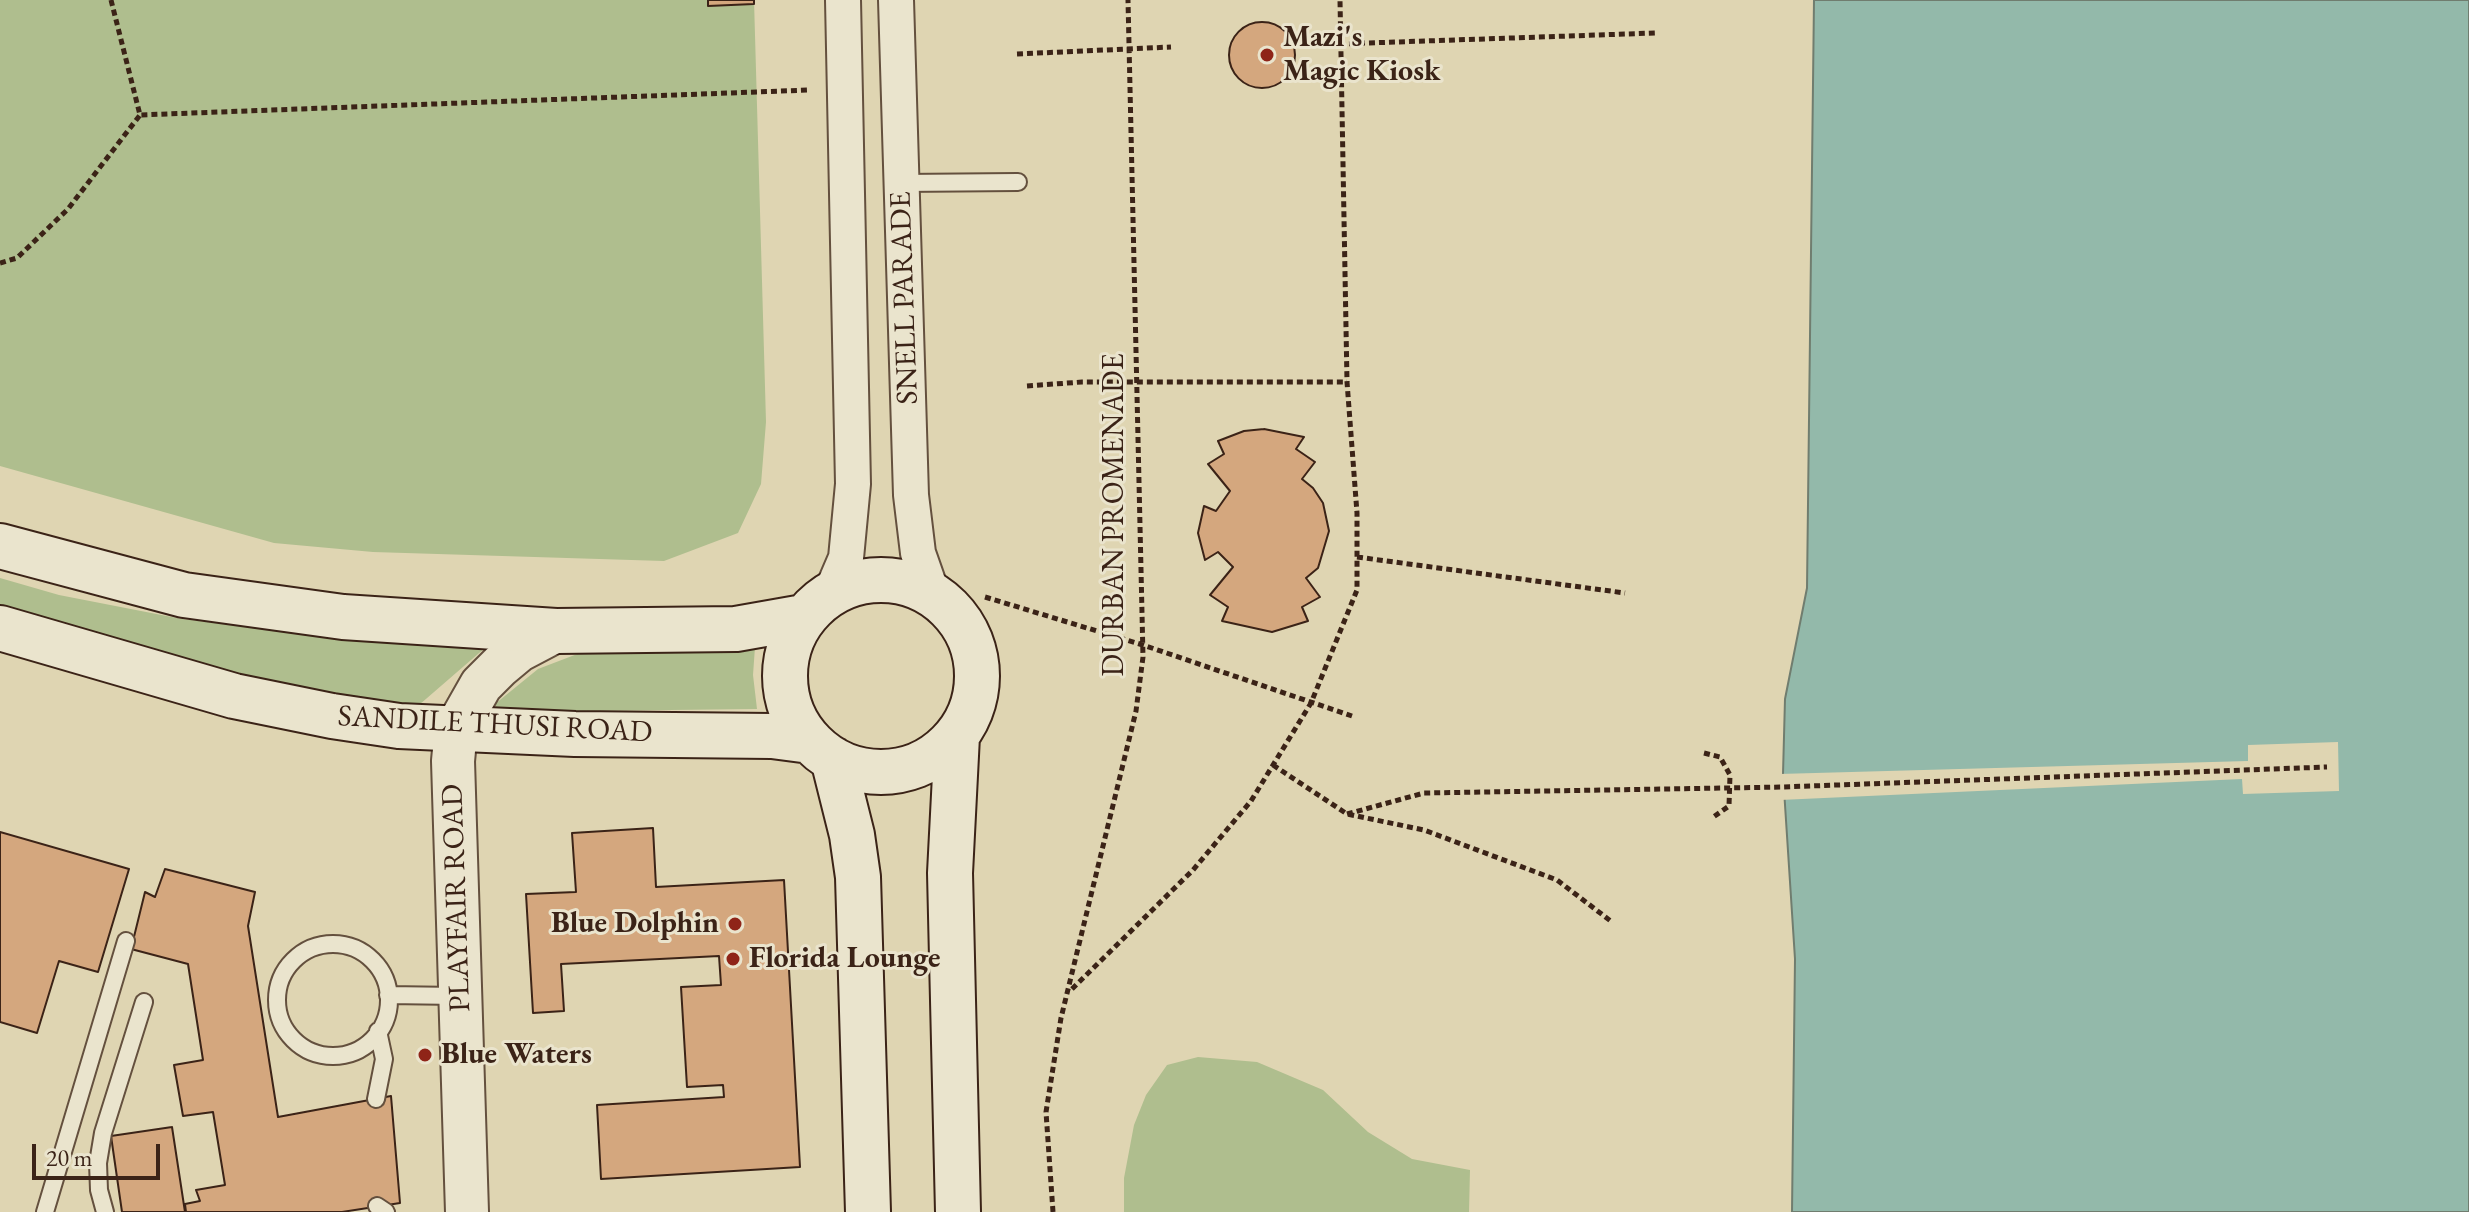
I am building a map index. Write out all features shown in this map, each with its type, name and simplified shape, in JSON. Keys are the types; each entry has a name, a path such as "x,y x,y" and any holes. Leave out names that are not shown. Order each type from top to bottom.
{"main road":[{"path":"0,546 184,595 276,611 455,627 556,631 736,629 818,605 856,582 882,579 908,583 932,593 965,627 976,659 977,694 969,716 957,736 941,752 899,771 854,768 821,750 796,723 787,702 784,679 789,647 818,605"},
{"name":"SANDILE THUSI ROAD","path":"0,628 234,696 332,716 456,729 772,736 821,750"},
{"path":"957,736 950,873 958,1212"},
{"path":"821,750 852,835 858,877 868,1212"}],"street":[{"name":"SNELL PARADE","path":"818,605 846,558 853,484 843,0"},
{"name":"SNELL PARADE","path":"896,0 911,495 918,553 932,593"},
{"name":"PLAYFAIR ROAD","path":"467,1212 453,761 456,729 474,696 500,666 518,651 556,631"}],"lane":[{"path":"901,183 1018,182"},
{"path":"45,1212 126,941"},
{"path":"324,944 343,945 361,951 376,964 388,995 386,1020 378,1031 360,1049 342,1055 322,1055 304,1048 289,1035 280,1018 276,999 280,980 290,963 305,951 324,944"},
{"path":"388,995 460,996"},
{"path":"103,1211 98,1163 103,1133 144,1002"},
{"path":"376,1099 384,1059 378,1031"}],"path":[{"path":"111,0 140,115"},
{"name":"DURBAN PROMENADE","path":"1053,1212 1046,1112 1061,1018 1136,711 1143,645 1128,0"},
{"path":"1070,991 1193,870 1251,801 1311,703 1357,590 1347,382 1340,0"},
{"path":"1339,44 1655,33"},
{"path":"1017,54 1171,47"},
{"path":"140,115 844,88"},
{"path":"0,263 17,258 68,209 140,115"},
{"path":"1027,386 1137,382 1347,382"},
{"path":"1357,557 1625,593"},
{"path":"985,597 1143,645 1352,716"},
{"path":"1704,753 1720,757 1729,767 1732,788 1729,806 1712,818"},
{"path":"1273,765 1347,814 1424,830 1557,880 1612,922"},
{"path":"1347,814 1424,793 1732,788 2327,767"}],"shaded area":[{"path":"0,0 754,0 766,422 761,484 738,533 664,561 373,552 274,543 0,466"},
{"path":"1814,0 2469,0 2469,1212 1792,1212 1795,959 1783,774 1785,699 1807,588"},
{"path":"0,578 59,595 182,619 375,642 486,647 419,705 315,694 0,613"},
{"path":"755,647 753,675 757,709 497,712 495,704 538,669 593,648"},
{"path":"1198,1057 1257,1062 1323,1090 1368,1132 1412,1159 1470,1170 1469,1212 1124,1212 1124,1178 1134,1125 1146,1095 1167,1065"}],"pier":[{"path":"2338,742 2339,791 2243,794 2242,779 1780,800 1779,774 2248,761 2248,745"}],"building":[{"path":"708,0 754,0 754,4 708,6"},
{"path":"1262,22 1275,25 1285,32 1292,42 1295,55 1292,68 1285,78 1275,85 1262,88 1249,85 1239,78 1232,68 1229,55 1232,42 1239,32 1249,25"},
{"path":"1264,429 1304,437 1296,449 1315,462 1302,479 1323,503 1329,531 1318,568 1306,578 1320,597 1302,607 1308,621 1272,632 1222,621 1228,607 1210,595 1233,567 1218,552 1205,560 1198,533 1204,506 1216,511 1230,491 1208,464 1224,454 1218,441 1244,431"},
{"path":"653,828 656,887 784,880 800,1167 601,1179 597,1105 724,1097 723,1085 687,1087 681,987 721,985 719,956 561,964 564,1011 533,1013 526,894 576,892 572,833"},
{"path":"0,832 129,869 98,972 59,961 37,1033 0,1022"},
{"path":"165,869 255,892 248,926 278,1117 391,1096 400,1203 342,1212 186,1212 185,1204 200,1201 196,1190 225,1185 213,1112 183,1116 174,1065 203,1060 188,964 131,949 145,892 155,897"},
{"path":"172,1127 185,1212 122,1212 111,1136"}],"place":[{"name":"Mazi's Magic Kiosk","path":"1267,55"},
{"name":"Blue Dolphin","path":"735,924"},
{"name":"Florida Lounge","path":"733,959"},
{"name":"Blue Waters","path":"425,1055"}]}
